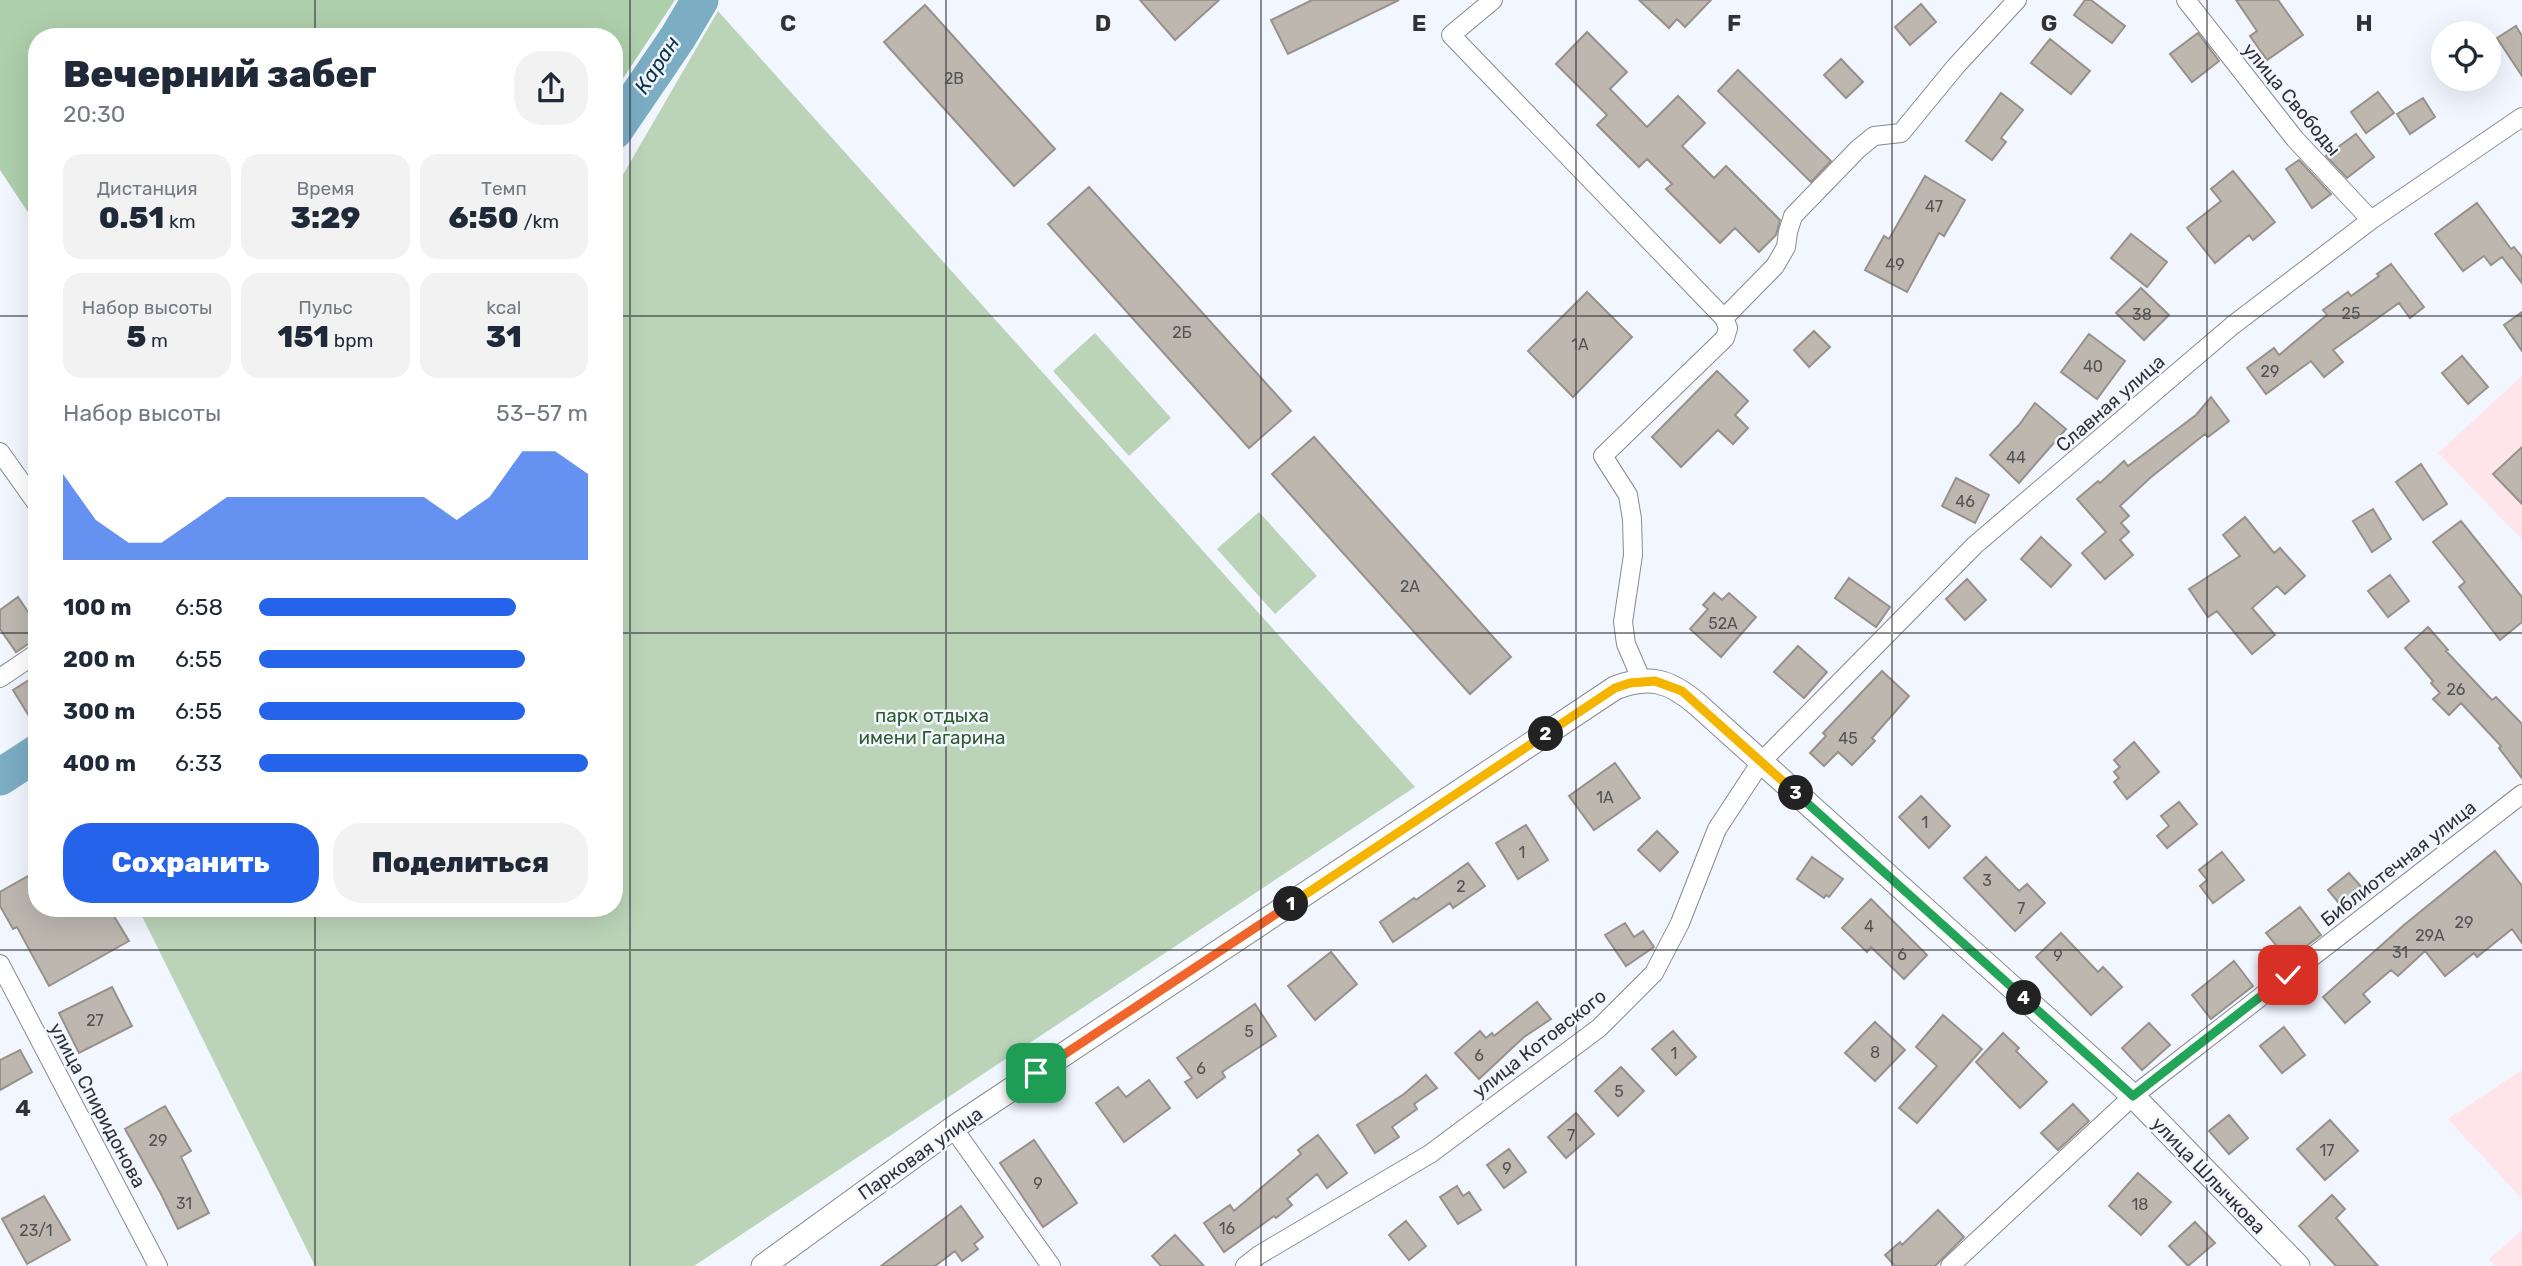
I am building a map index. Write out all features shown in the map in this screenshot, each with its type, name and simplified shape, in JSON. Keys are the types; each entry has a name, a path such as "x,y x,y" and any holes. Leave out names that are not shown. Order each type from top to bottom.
{"street":[{"path":"1493,0 1451,36 1724,317 1728,328 1725,338 1603,456 1628,495 1633,555 1623,622 1626,645 1642,681"},
{"path":"1724,317 1775,266 1786,247 1787,232 1793,216 1874,136 1901,133 1956,66 2017,0"},
{"name":"улица Свободы","path":"2186,0 2295,139 2371,220"},
{"name":"Славная улица","path":"1762,762 1975,545 2232,325 2371,220 2522,117"},
{"path":"0,452 28,491"},
{"path":"0,678 28,659"},
{"name":"улица Шлычкова","path":"1642,681 1667,684 1682,691 1762,762 2133,1096 2298,1266"},
{"name":"Парковая улица","path":"763,1266 953,1128 1615,688 1642,681"},
{"name":"улица Котовского","path":"1245,1266 1270,1248 1430,1154 1599,1028 1654,973 1680,923 1717,829 1762,762"},
{"name":"Библиотечная улица","path":"1950,1266 2133,1096 2522,794"},
{"name":"улица Спиридонова","path":"0,964 158,1266"},
{"path":"953,1128 1051,1266"}],"shaded area":[{"path":"2522,376 2522,539 2438,453"},
{"path":"2522,1070 2522,1199 2448,1119"},
{"path":"2522,1230 2522,1266 2495,1266 2489,1259"}],"green space":[{"path":"0,0 675,0 623,78 623,28 28,28 28,212 0,170"},
{"name":"парк отдыха имени Гагарина","path":"718,11 1415,787 694,1266 315,1266 142,917 623,917 623,175"},
{"path":"1095,333 1171,418 1129,456 1053,371"},
{"path":"1259,512 1317,576 1275,614 1217,549"}],"building":[{"path":"1140,0 1219,0 1175,40"},
{"path":"1312,0 1399,0 1288,54 1271,20"},
{"path":"1639,0 1711,0 1685,27 1677,19 1669,28"},
{"path":"2085,0 2091,0 2125,26 2112,43 2074,15"},
{"path":"2236,0 2278,0 2303,35 2267,60 2250,36 2257,31"},
{"path":"1921,4 1936,22 1910,45 1895,27"},
{"path":"925,5 1055,149 1014,186 884,42"},
{"path":"2516,26 2522,36 2522,76 2501,44 2501,35"},
{"path":"1587,32 1627,72 1610,89 1647,127 1678,96 1705,123 1682,146 1714,178 1726,166 1780,220 1776,235 1759,252 1735,228 1720,243 1666,189 1672,184 1647,159 1639,167 1597,125 1607,115 1556,64"},
{"path":"2198,33 2219,61 2192,82 2170,54"},
{"path":"2050,39 2090,71 2071,94 2031,63"},
{"path":"1841,59 1863,82 1846,98 1824,75"},
{"path":"1738,70 1831,161 1811,182 1718,91"},
{"path":"2378,92 2394,113 2366,133 2351,112"},
{"path":"2001,93 2023,110 2001,138 2006,142 1992,160 1966,141"},
{"path":"2423,98 2435,117 2410,134 2397,114"},
{"path":"2356,134 2374,157 2347,178 2326,156"},
{"path":"2299,160 2331,194 2312,208 2286,169"},
{"path":"2233,171 2275,222 2253,240 2249,235 2215,263 2187,228 2221,201 2211,189"},
{"path":"1925,176 1965,200 1944,236 1939,233 1907,292 1865,270 1884,236 1889,239"},
{"path":"1089,187 1291,411 1249,448 1048,224"},
{"path":"2477,203 2511,249 2514,247 2522,257 2522,283 2502,257 2491,265 2484,256 2463,271 2435,234"},
{"path":"2131,234 2167,262 2147,287 2111,258"},
{"path":"2391,264 2424,307 2410,318 2399,303 2333,350 2343,362 2324,377 2311,361 2266,394 2247,368 2274,348 2279,355 2327,315 2323,310 2348,292 2351,296"},
{"path":"2141,288 2169,315 2144,340 2116,313"},
{"path":"1587,292 1632,337 1573,397 1528,351"},
{"path":"2522,312 2522,351 2504,325"},
{"path":"1814,331 1830,347 1809,367 1794,350"},
{"path":"2089,334 2125,361 2097,399 2061,372"},
{"path":"2462,356 2488,387 2468,404 2442,373"},
{"path":"1717,371 1748,401 1735,415 1748,428 1733,444 1718,430 1681,467 1652,437"},
{"path":"2211,397 2229,421 2208,437 2205,434 2120,506 2129,516 2121,523 2129,532 2120,540 2133,555 2105,579 2082,553 2106,532 2077,499 2124,461 2128,466 2196,415"},
{"path":"2035,403 2066,429 2019,483 1990,455 2019,425"},
{"path":"1314,437 1511,657 1470,694 1272,474"},
{"path":"2522,447 2522,504 2493,474"},
{"path":"2421,464 2447,504 2423,520 2396,482"},
{"path":"1956,478 1989,495 1975,523 1942,506"},
{"path":"2373,509 2391,539 2372,552 2353,521"},
{"path":"2245,517 2274,553 2280,548 2305,576 2285,594 2277,586 2252,608 2275,635 2252,654 2217,611 2208,617 2189,589 2240,556 2223,535"},
{"path":"2461,521 2522,597 2522,622 2500,640 2459,587 2465,582 2433,542"},
{"path":"2041,537 2071,565 2051,587 2021,559"},
{"path":"2390,575 2409,601 2388,617 2368,591"},
{"path":"1849,578 1890,607 1876,627 1835,598"},
{"path":"1967,579 1986,600 1965,620 1946,599"},
{"path":"1714,593 1722,600 1729,593 1756,617 1721,657 1690,629 1708,609 1703,605"},
{"path":"18,597 28,612 28,644 16,652 0,629 0,610"},
{"path":"2428,627 2448,650 2446,651 2492,700 2496,697 2522,724 2522,778 2499,748 2501,746 2461,703 2449,715 2433,699 2440,693 2405,648"},
{"path":"1798,646 1827,672 1804,698 1774,672"},
{"path":"1882,671 1909,696 1872,738 1875,741 1852,765 1838,752 1824,766 1810,753 1826,736 1823,733"},
{"path":"28,681 28,714 13,690"},
{"path":"2134,742 2159,772 2127,799 2114,782 2119,778 2114,772 2120,767 2114,760"},
{"path":"1615,763 1640,798 1594,830 1569,796"},
{"path":"1921,796 1950,826 1929,848 1899,817"},
{"path":"2179,802 2197,824 2167,848 2157,836 2169,826 2161,816"},
{"path":"1526,825 1548,860 1518,879 1496,843"},
{"path":"1657,831 1678,852 1660,871 1638,850"},
{"path":"2495,851 2522,886 2522,943 2512,929 2477,957 2474,953 2445,976 2425,951 2398,976 2391,970 2363,994 2370,1002 2345,1023 2323,997 2404,925"},
{"path":"2222,852 2244,880 2213,903 2200,886 2207,880 2199,870"},
{"path":"1812,857 1843,879 1829,897 1826,895 1824,898 1797,879"},
{"path":"1986,857 2019,891 2027,884 2045,903 2015,931 1964,878"},
{"path":"1468,863 1485,886 1453,908 1450,903 1393,942 1380,922"},
{"path":"2349,873 2364,890 2343,908 2328,890"},
{"path":"28,876 28,917 114,917 129,941 49,986 17,927 13,929 0,906 0,892"},
{"path":"1871,899 1927,955 1904,979 1871,947 1867,952 1842,928"},
{"path":"2300,907 2321,935 2288,960 2266,933"},
{"path":"1625,923 1634,937 1643,931 1654,947 1626,966 1605,935"},
{"path":"2061,933 2098,972 2103,967 2122,987 2091,1015 2036,957"},
{"path":"1331,952 1357,984 1315,1020 1288,986"},
{"path":"2234,961 2253,986 2211,1019 2192,995"},
{"path":"112,987 132,1026 79,1053 59,1013"},
{"path":"1537,1002 1551,1019 1524,1037 1479,1079 1455,1053 1480,1031 1486,1038 1492,1033 1494,1036"},
{"path":"1255,1004 1276,1036 1222,1072 1225,1077 1197,1098 1185,1082 1192,1078 1177,1058"},
{"path":"1943,1015 1982,1049 1917,1123 1899,1108 1937,1066 1916,1047"},
{"path":"1875,1022 1905,1050 1875,1081 1845,1053"},
{"path":"2149,1023 2170,1045 2142,1070 2122,1048"},
{"path":"2284,1027 2305,1055 2282,1073 2260,1046"},
{"path":"1673,1031 1696,1057 1676,1075 1652,1049"},
{"path":"2003,1033 2019,1048 2016,1051 2047,1082 2020,1108 1976,1062"},
{"path":"20,1050 32,1072 0,1090 0,1060"},
{"path":"1621,1067 1644,1091 1618,1116 1595,1091"},
{"path":"1426,1075 1437,1088 1414,1104 1417,1109 1392,1127 1399,1137 1375,1153 1357,1125 1404,1094"},
{"path":"1149,1080 1170,1108 1124,1142 1096,1103 1118,1087 1126,1097"},
{"path":"2073,1104 2089,1121 2058,1150 2041,1133"},
{"path":"165,1106 191,1151 181,1157 209,1213 178,1229 125,1129"},
{"path":"1576,1113 1594,1134 1566,1158 1548,1137"},
{"path":"2229,1115 2248,1138 2229,1154 2209,1131"},
{"path":"2330,1120 2358,1151 2325,1180 2297,1149"},
{"path":"1318,1135 1347,1173 1327,1188 1317,1174 1287,1199 1292,1205 1224,1252 1204,1223 1230,1205 1234,1211 1301,1154 1298,1150"},
{"path":"1034,1140 1077,1203 1043,1227 1000,1163"},
{"path":"1509,1149 1526,1172 1504,1188 1487,1165"},
{"path":"2138,1173 2171,1202 2141,1235 2109,1206"},
{"path":"1457,1186 1463,1196 1469,1192 1481,1210 1458,1224 1440,1197"},
{"path":"2332,1195 2345,1209 2336,1218 2378,1266 2336,1266 2299,1226"},
{"path":"44,1196 70,1240 27,1264 2,1219"},
{"path":"961,1206 983,1237 974,1244 978,1249 962,1261 955,1251 935,1266 881,1266"},
{"path":"1938,1210 1964,1237 1935,1266 1895,1266 1885,1255 1900,1242 1902,1245"},
{"path":"1406,1221 1426,1246 1409,1260 1389,1235"},
{"path":"2195,1222 2215,1243 2188,1266 2169,1246"},
{"path":"1175,1235 1204,1266 1161,1266 1152,1256"}],"waterway":[{"name":"Каран","path":"623,118 700,0"},
{"name":"Каран","path":"0,777 28,759"}],"route":[{"path":"1036,1073 1615,688 1642,681 1655,681 1682,691 2133,1096 2288,975"}]}
